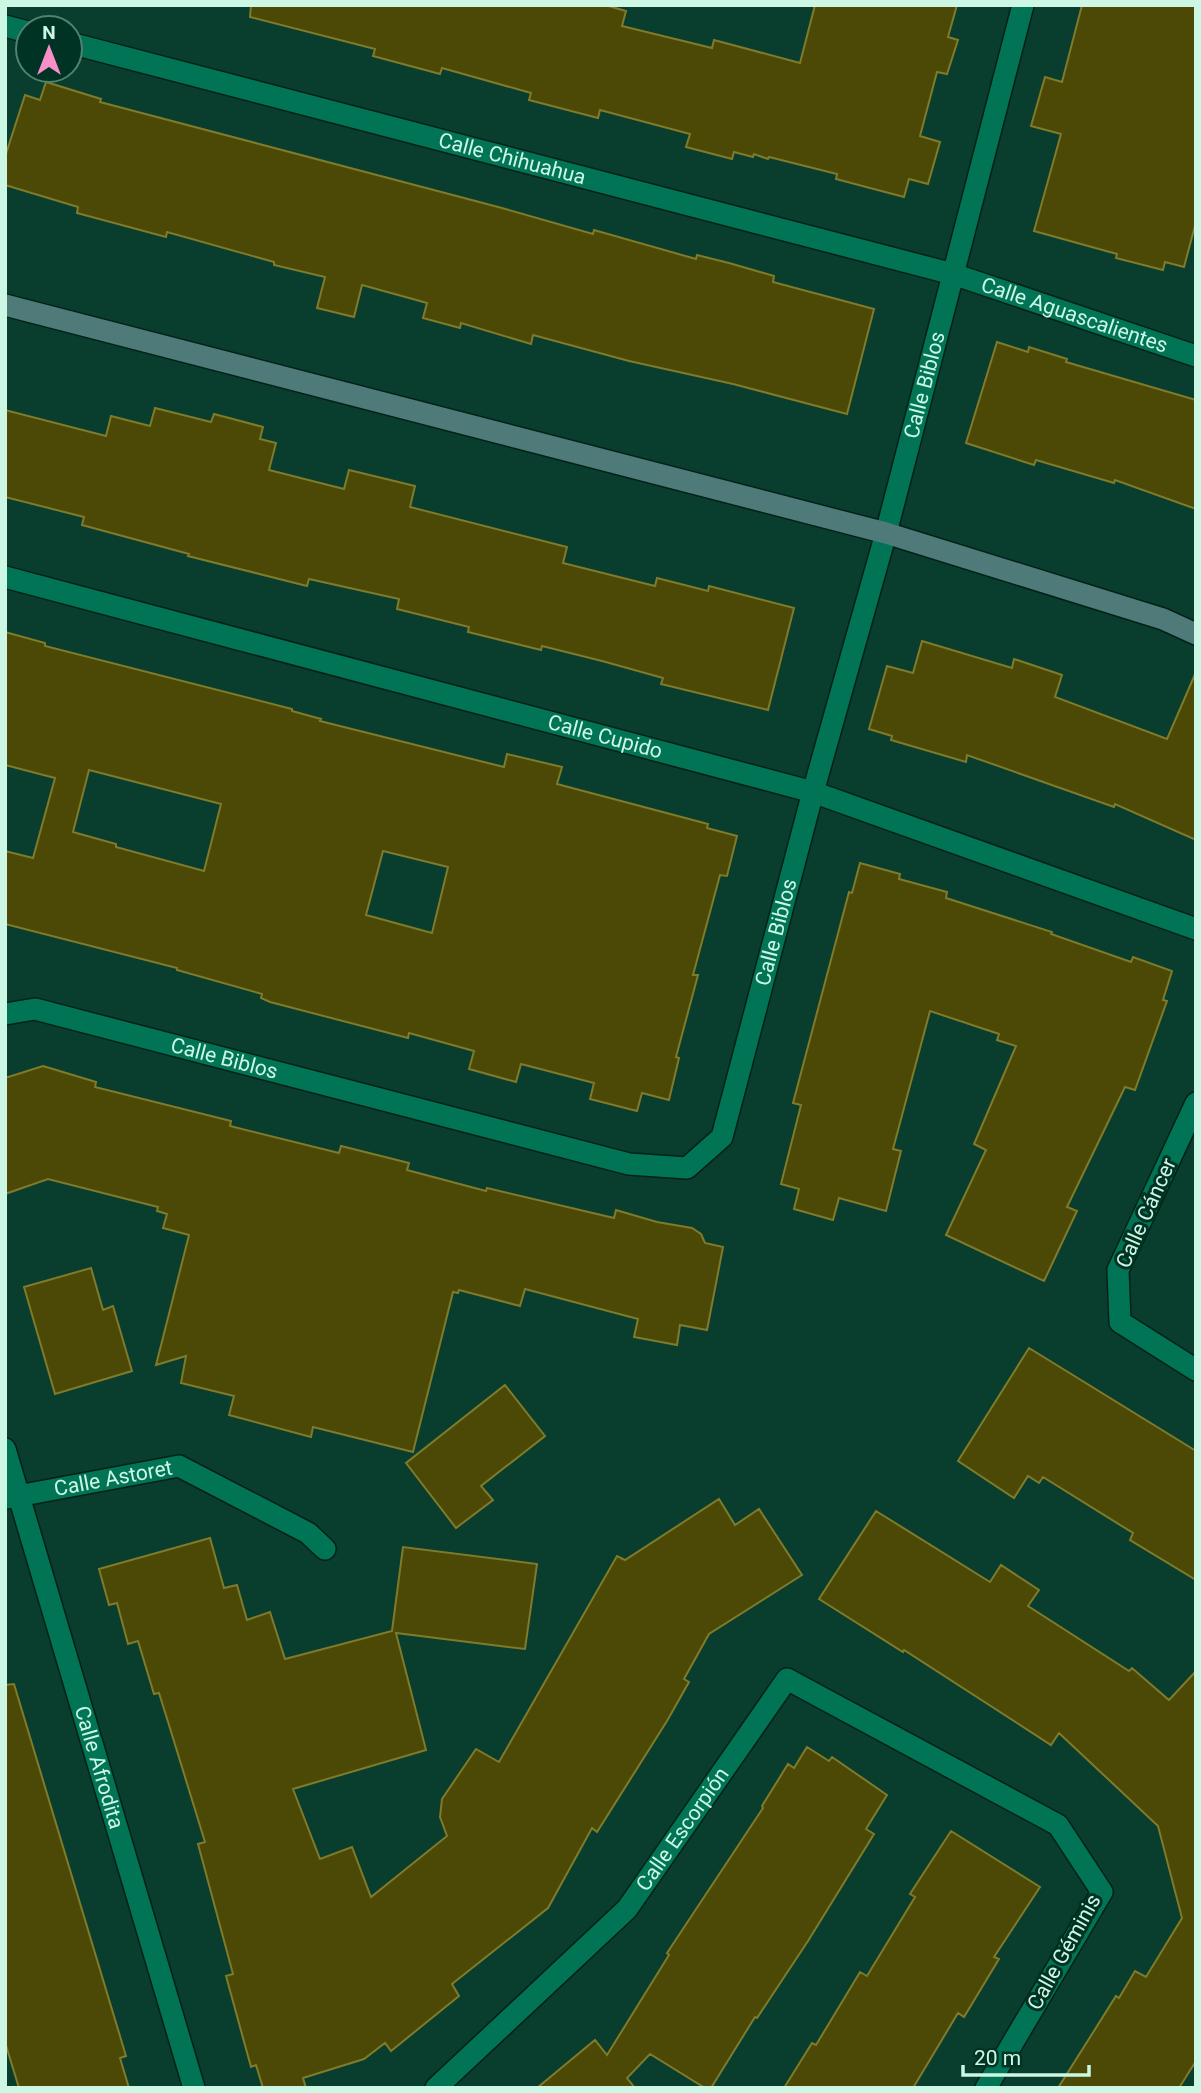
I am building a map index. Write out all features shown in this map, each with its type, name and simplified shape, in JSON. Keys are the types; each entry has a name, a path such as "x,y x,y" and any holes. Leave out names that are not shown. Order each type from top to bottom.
{"street":[{"name":"Calle Biblos","path":"5,1014 35,1009 629,1164 687,1168 722,1137 813,792 886,533 1023,5"},
{"name":"Calle Chihuahua","path":"84,47 953,274"},
{"name":"Calle Aguascalientes","path":"953,274 1196,356"},
{"path":"5,305 886,533 1163,619 1196,634"},
{"name":"Calle Cupido","path":"5,577 813,792 1196,929"},
{"name":"Calle Cáncer","path":"1196,1103 1118,1270 1120,1322 1196,1370"},
{"name":"Calle Afrodita","path":"5,1449 12,1497 194,2088"},
{"name":"Calle Astoret","path":"12,1497 178,1466 307,1533 325,1549"},
{"name":"Calle Escorpión","path":"436,2088 627,1909 787,1679 942,1761"},
{"name":"Calle Géminis","path":"942,1761 1058,1825 1102,1892 986,2088"}],"building":[{"path":"251,5 605,5 626,11 622,26 712,48 714,40 800,63 815,5 957,5 948,37 958,40 947,74 937,72 920,136 940,142 928,184 909,179 904,197 836,179 837,174 769,157 768,159 754,154 753,157 734,152 732,159 686,147 690,134 600,110 598,118 529,100 531,93 442,68 440,74 373,56 375,49 250,17"},
{"path":"1082,5 1196,5 1196,222 1184,267 1165,262 1163,270 1116,258 1117,254 1034,231 1061,134 1031,126 1045,77 1062,82"},
{"path":"45,84 52,84 101,99 100,102 593,234 594,230 696,259 697,255 729,263 774,276 773,282 874,309 847,414 533,335 531,344 461,323 460,328 423,318 427,303 362,285 354,317 317,308 325,277 274,265 274,262 167,232 166,237 77,213 78,207 5,185 5,157 25,95 40,100"},
{"path":"997,342 1028,352 1029,347 1067,359 1066,362 1196,400 1196,509 1115,480 1114,483 1036,460 1034,465 966,443"},
{"path":"155,408 211,422 214,414 263,427 260,439 276,443 269,470 344,489 349,470 415,486 410,507 567,547 563,563 655,586 657,578 708,591 709,586 794,608 768,710 661,684 663,678 602,661 542,646 541,650 468,632 469,627 397,609 399,599 309,579 307,586 188,556 189,554 82,525 84,517 5,497 5,410 106,436 111,416 150,426"},
{"path":"5,632 45,643 45,646 292,709 321,719 320,721 504,767 507,754 562,767 557,784 708,824 707,828 737,836 727,876 720,875 693,975 698,975 676,1057 679,1058 669,1100 642,1093 637,1111 590,1099 594,1083 521,1064 516,1082 469,1069 474,1051 409,1033 408,1038 270,1002 261,998 262,994 177,968 5,924 5,851 33,858 55,778 5,765","holes":["89,770 221,804 204,871 116,847 116,844 73,832","383,851 448,867 432,933 366,915"]},
{"path":"922,641 1012,668 1014,659 1062,675 1055,697 1167,739 1196,672 1196,840 1115,804 1114,807 967,755 966,762 891,740 892,736 869,729 887,666 913,673"},
{"path":"860,863 900,874 899,879 947,892 946,898 1052,932 1051,934 1131,962 1133,957 1172,971 1163,1000 1167,1001 1135,1090 1125,1087 1067,1207 1077,1211 1044,1281 946,1235 986,1150 974,1144 1016,1046 997,1040 999,1034 930,1011 893,1149 901,1151 886,1211 839,1198 833,1220 794,1209 799,1189 781,1184 801,1105 793,1103 849,892 852,893"},
{"path":"43,1066 96,1082 95,1087 231,1121 230,1126 339,1153 341,1146 409,1163 407,1170 486,1191 487,1188 614,1218 616,1210 657,1222 692,1228 701,1234 705,1243 723,1247 707,1330 680,1325 677,1345 634,1337 638,1319 525,1289 520,1306 459,1290 458,1293 453,1292 413,1452 313,1427 311,1437 229,1415 234,1396 181,1383 186,1356 156,1365 189,1235 163,1228 167,1214 157,1211 158,1207 48,1179 5,1194 5,1078"},
{"path":"91,1268 103,1310 113,1306 132,1371 55,1394 24,1287"},
{"path":"1029,1348 1196,1451 1196,1580 1130,1540 1133,1533 1043,1477 1039,1483 1028,1476 1014,1498 958,1461"},
{"path":"505,1385 545,1436 481,1486 493,1500 456,1528 406,1463"},
{"path":"719,1499 735,1525 759,1509 802,1575 709,1634 684,1679 689,1682 667,1721 597,1832 592,1828 548,1908 452,1984 459,1996 391,2051 385,2043 364,2059 303,2078 306,2088 263,2088 256,2065 251,2067 226,1976 233,1974 198,1844 205,1842 159,1693 154,1694 138,1641 128,1644 117,1603 109,1605 99,1569 210,1538 224,1588 237,1585 247,1620 270,1612 285,1659 392,1631 403,1547 537,1564 525,1649 396,1633 426,1750 293,1789 320,1859 352,1847 371,1897 447,1836 440,1817 442,1799 476,1749 499,1762 617,1556 625,1560"},
{"path":"876,1511 990,1582 1001,1565 1039,1590 1028,1606 1129,1671 1132,1668 1169,1700 1196,1671 1196,2061 1179,2088 1058,2088 1116,1996 1119,1998 1135,1971 1146,1977 1182,1918 1158,1826 1059,1733 1051,1745 904,1650 903,1652 819,1599"},
{"path":"14,1684 126,2056 120,2058 129,2088 19,2088 5,2042 5,1685"},
{"path":"807,1747 829,1761 832,1757 887,1795 866,1829 874,1834 808,1941 757,2018 755,2017 711,2088 705,2088 650,2054 627,2078 635,2088 537,2088 595,2040 607,2055 669,1955 667,1953 763,1808 788,1764 794,1768"},
{"path":"951,1831 1040,1887 994,1957 999,1959 964,2017 958,2013 913,2088 784,2088 812,2043 816,2045 860,1972 867,1976 915,1897 910,1894"}]}
